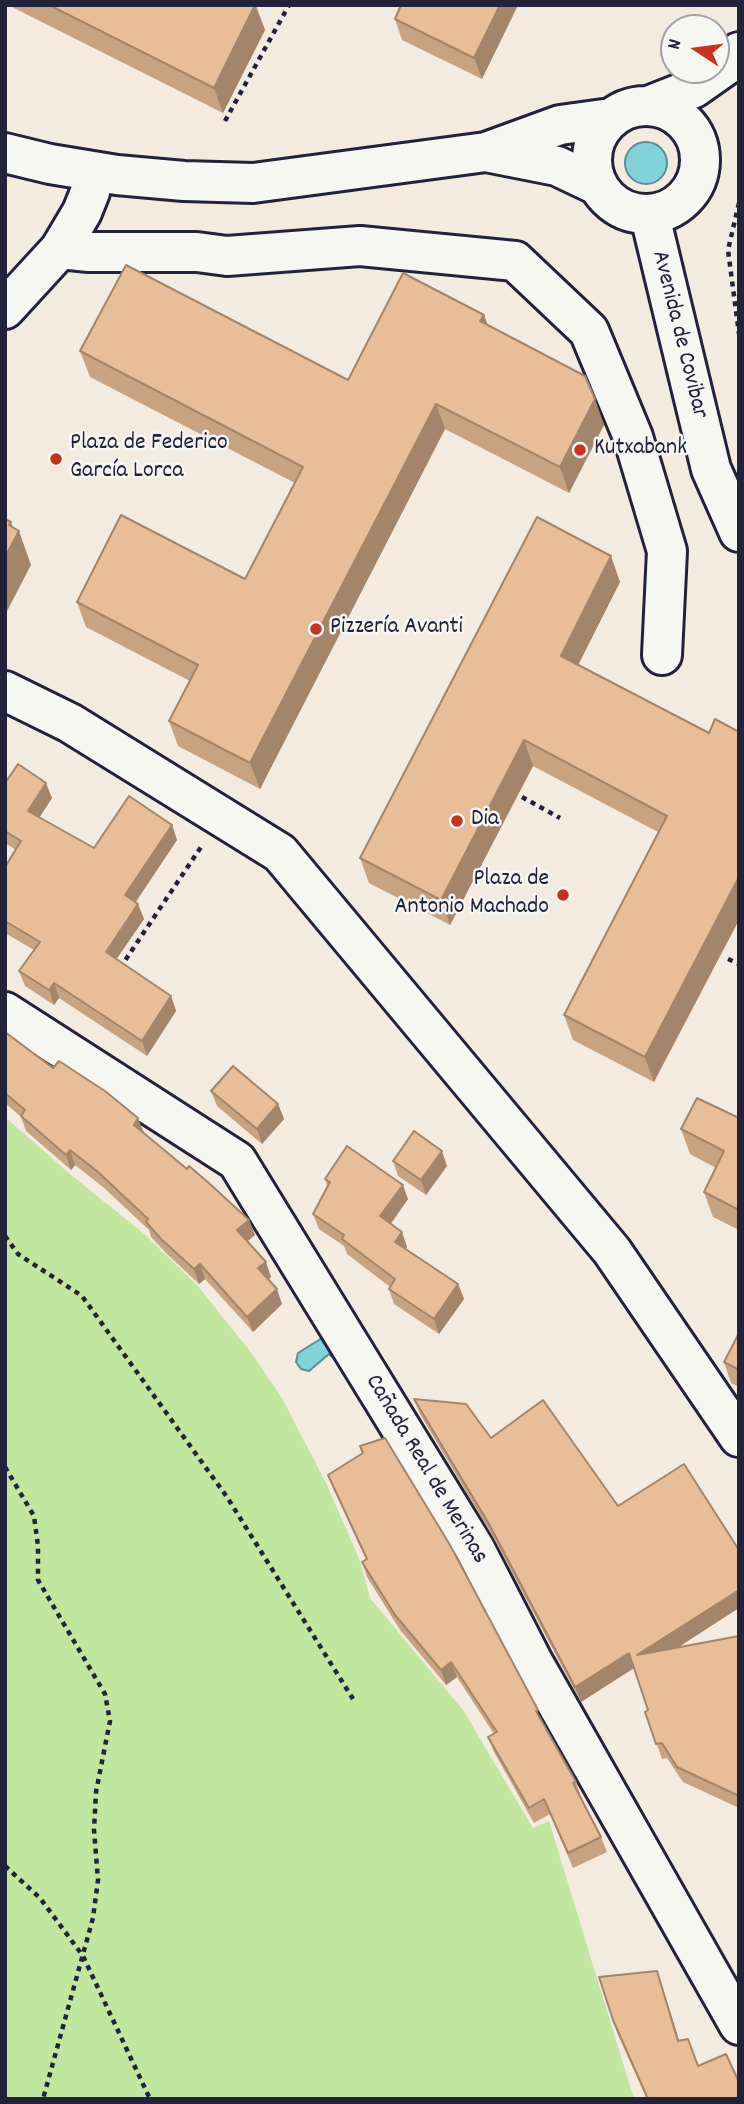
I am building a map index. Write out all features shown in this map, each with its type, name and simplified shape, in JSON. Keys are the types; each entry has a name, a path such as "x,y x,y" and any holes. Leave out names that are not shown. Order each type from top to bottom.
{"street":[{"path":"735,57 701,154 699,176 688,196 671,210 650,216 629,213 610,202 597,186 592,168 592,150 599,132 611,118 629,108 650,105 694,88 735,57"},
{"path":"650,105 675,113 692,131 701,154"},
{"path":"5,153 95,172 184,181 253,183 486,152 560,125 611,118"},
{"path":"486,152 556,166 597,186"},
{"path":"5,309 60,249 82,212 95,172"},
{"name":"Avenida de Covibar","path":"650,216 710,469 739,533"},
{"path":"60,249 89,253 197,252 226,256 360,246 515,261 589,331 633,437 667,551 662,655"},
{"path":"5,691 70,723 280,853 612,1251 739,1437"},
{"name":"Cañada Real de Merinas","path":"5,1012 237,1161 475,1549 532,1660 739,2025"}],"path":[{"path":"225,121 289,5"},
{"path":"739,203 728,250 739,334"},
{"path":"522,797 560,818"},
{"path":"117,972 221,817"},
{"path":"728,959 739,964"},
{"path":"5,1236 18,1254 82,1296 228,1497 353,1699"},
{"path":"5,1467 34,1516 38,1546 38,1580 104,1694 110,1721 96,1792 94,1830 98,1880 93,1918 43,2099"},
{"path":"5,1866 40,1898 83,1956 150,2099"}],"green space":[{"path":"5,1117 143,1233 197,1285 250,1351 282,1398 326,1483 360,1561 370,1598 463,1710 533,1828 549,1821 634,2099 5,2099"}],"water":[{"path":"646,142 661,148 667,163 661,178 646,184 631,178 625,163 631,148"},
{"path":"322,1338 329,1339 339,1352 332,1357 329,1354 309,1371 301,1369 296,1362 298,1353"}],"building":[{"path":"49,5 255,5 214,88"},
{"path":"401,5 500,5 474,58 395,19"},
{"path":"126,265 348,380 403,273 484,315 480,321 585,376 595,399 560,467 436,404 250,763 169,721 198,665 77,602 121,515 245,579 303,467 80,351"},
{"path":"537,517 611,556 561,656 709,733 715,719 739,732 739,877 645,1057 564,1015 667,816 524,740 441,900 360,858"},
{"path":"5,519 19,531 5,557"},
{"path":"18,764 46,783 28,811 94,848 129,796 172,825 125,895 138,904 106,952 171,996 142,1041 54,983 49,990 19,971 40,942 5,921 5,867 21,841 5,831 5,783"},
{"path":"5,1032 53,1068 59,1061 105,1091 138,1118 134,1125 187,1169 189,1166 249,1220 237,1230 266,1262 258,1268 277,1289 247,1317 200,1264 194,1269 161,1239 146,1222 148,1219 98,1172 70,1150 66,1155 21,1116 25,1110 5,1093"},
{"path":"233,1066 278,1104 257,1129 211,1091"},
{"path":"697,1098 739,1118 739,1210 704,1192 724,1151 681,1129"},
{"path":"414,1131 442,1151 421,1180 393,1161"},
{"path":"347,1146 403,1185 380,1216 402,1232 395,1242 458,1284 434,1319 389,1289 395,1279 342,1239 344,1235 313,1214 330,1182 325,1179"},
{"path":"739,1333 739,1370 724,1362"},
{"path":"414,1399 466,1404 491,1438 543,1400 618,1506 684,1464 739,1550 739,1590 637,1655 739,1636 739,1796 677,1767 662,1743 656,1744 629,1653 575,1687 489,1524"},
{"path":"385,1438 450,1545 576,1782 573,1783 601,1837 568,1853 544,1799 529,1808 488,1737 497,1732 451,1662 441,1670 395,1615 362,1562 367,1559 328,1475 363,1453 360,1446"},
{"path":"657,1971 678,2041 688,2039 698,2066 726,2054 739,2082 739,2099 648,2099 613,2020 599,1977"}],"place":[{"name":"Kutxabank","path":"580,450"},
{"name":"Plaza de Federico García Lorca","path":"56,459"},
{"name":"Pizzería Avanti","path":"316,629"},
{"name":"Dia","path":"457,821"},
{"name":"Plaza de Antonio Machado","path":"563,895"}]}
